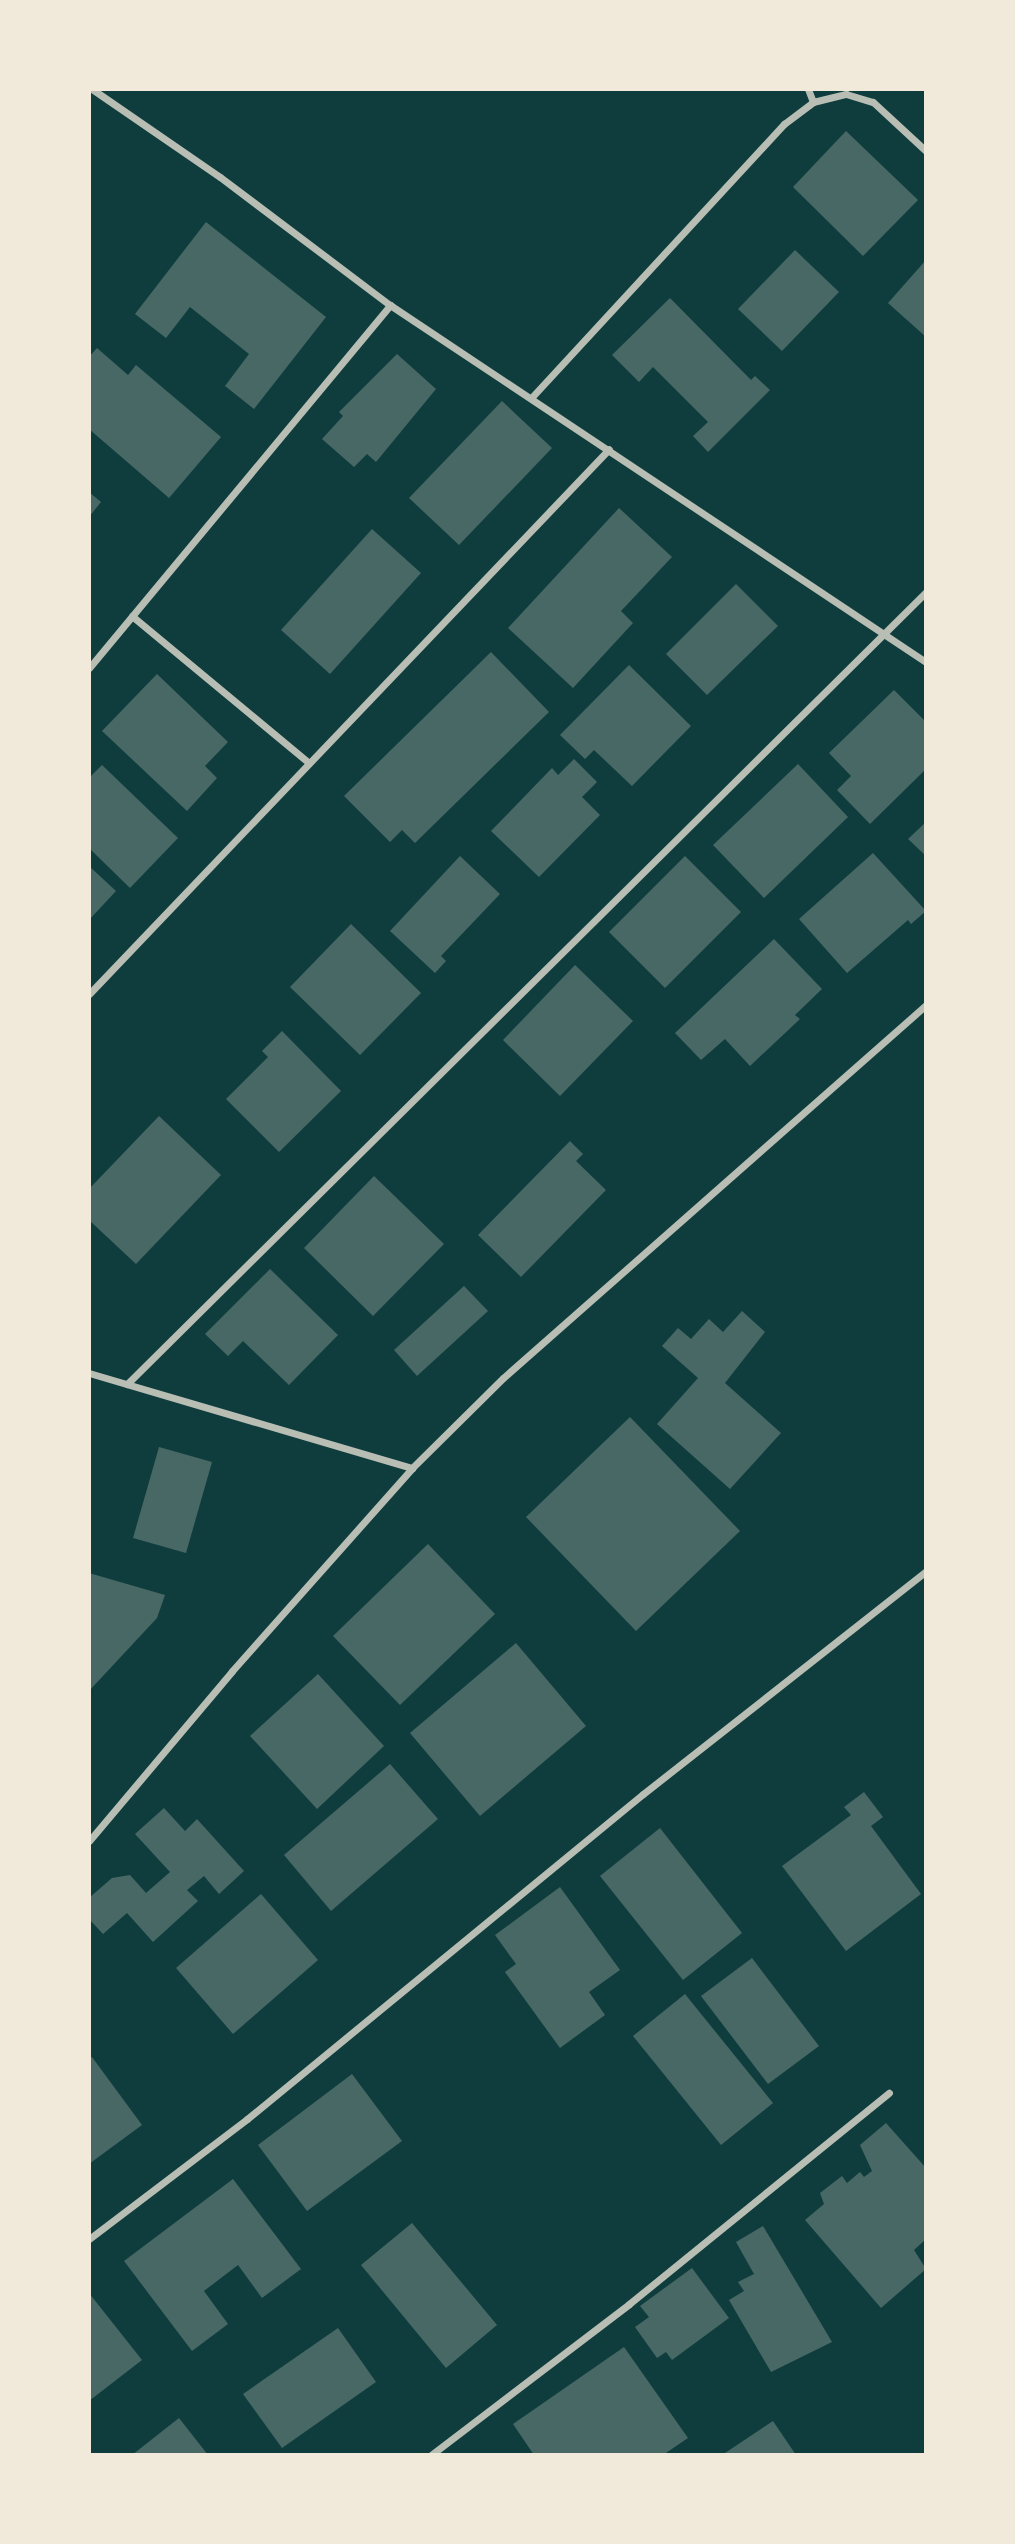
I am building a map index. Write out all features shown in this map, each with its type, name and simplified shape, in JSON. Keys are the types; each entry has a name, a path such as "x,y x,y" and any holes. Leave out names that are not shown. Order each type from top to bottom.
{"street":[{"path":"92,89 220,177 390,305 885,631 926,662"},
{"path":"808,89 813,102"},
{"path":"531,397 784,124 813,102 846,94 873,102 926,151"},
{"path":"89,668 390,305"},
{"path":"89,994 609,449"},
{"path":"127,1384 926,592"},
{"path":"132,616 309,764"},
{"path":"89,1841 232,1671 412,1468 503,1378 926,1005"},
{"path":"89,1373 412,1468"},
{"path":"89,2239 247,2119 643,1794 926,1571"},
{"path":"431,2455 629,2304 889,2093"}],"building":[{"path":"846,131 918,200 863,256 793,187"},
{"path":"206,222 326,317 254,409 225,386 249,354 190,307 166,338 135,314"},
{"path":"795,250 839,292 782,351 738,309"},
{"path":"926,260 926,337 888,303"},
{"path":"670,298 751,380 755,376 770,390 708,452 693,436 708,422 653,367 639,382 612,355"},
{"path":"97,348 128,375 136,365 221,437 169,498 89,429 89,357"},
{"path":"397,354 436,389 376,462 367,454 354,467 322,439 343,416 339,412"},
{"path":"502,401 552,448 459,545 409,498"},
{"path":"89,492 101,502 89,517"},
{"path":"619,508 672,557 621,611 633,623 573,688 508,628"},
{"path":"372,529 421,573 330,674 281,630"},
{"path":"736,584 778,626 707,695 666,654"},
{"path":"491,652 549,712 415,843 402,830 390,842 344,796"},
{"path":"629,665 691,726 632,786 594,750 585,759 560,735"},
{"path":"157,674 228,742 205,766 217,778 187,811 102,731"},
{"path":"894,690 926,722 926,769 870,824 837,790 851,776 829,753"},
{"path":"574,759 597,782 582,797 600,815 539,877 491,831 552,768 558,775"},
{"path":"798,764 848,817 764,898 713,845"},
{"path":"102,765 178,838 130,888 89,848 89,778"},
{"path":"926,822 926,856 908,839"},
{"path":"873,853 926,911 911,924 908,920 847,973 799,919"},
{"path":"460,856 500,894 441,956 446,961 435,973 390,931"},
{"path":"685,856 741,912 665,988 609,932"},
{"path":"89,866 116,891 89,920"},
{"path":"351,924 421,993 360,1055 290,987"},
{"path":"774,939 822,989 795,1015 800,1019 750,1066 725,1039 701,1060 675,1033"},
{"path":"575,965 633,1021 560,1096 503,1040"},
{"path":"282,1031 341,1091 279,1152 226,1099 268,1057 262,1051"},
{"path":"159,1116 221,1175 136,1264 89,1220 89,1189"},
{"path":"570,1141 583,1154 576,1161 606,1190 521,1277 478,1235"},
{"path":"374,1176 444,1244 373,1316 304,1248"},
{"path":"270,1269 338,1335 289,1385 243,1341 228,1356 205,1334"},
{"path":"464,1286 488,1311 417,1376 394,1350"},
{"path":"742,1311 765,1332 725,1383 781,1433 730,1489 657,1424 698,1378 662,1346 678,1328 691,1339 709,1319 723,1332"},
{"path":"630,1417 740,1531 636,1631 526,1517"},
{"path":"159,1447 212,1462 186,1553 133,1538"},
{"path":"428,1544 495,1614 400,1705 333,1636"},
{"path":"89,1573 165,1595 157,1618 89,1691"},
{"path":"516,1643 586,1726 480,1816 410,1733"},
{"path":"318,1674 384,1746 317,1809 250,1736"},
{"path":"390,1764 438,1819 331,1911 284,1855"},
{"path":"864,1792 883,1817 871,1826 921,1894 846,1951 782,1866 851,1815 844,1807"},
{"path":"164,1808 185,1831 197,1819 244,1871 219,1894 204,1876 187,1890 198,1901 153,1942 127,1913 103,1934 89,1919 89,1898 112,1878 130,1875 146,1893 170,1872 135,1834"},
{"path":"660,1828 742,1933 683,1980 600,1876"},
{"path":"560,1887 620,1970 589,1992 605,2015 560,2048 505,1972 516,1964 495,1935"},
{"path":"261,1894 318,1960 233,2034 176,1968"},
{"path":"752,1958 819,2046 768,2084 701,1996"},
{"path":"685,1994 773,2103 721,2145 633,2036"},
{"path":"92,2057 142,2125 89,2164 89,2059"},
{"path":"352,2074 402,2141 307,2211 258,2145"},
{"path":"886,2123 926,2168 926,2239 914,2250 926,2269 881,2308 805,2220 824,2204 820,2193 842,2176 847,2183 860,2172 864,2177 872,2171 860,2145"},
{"path":"233,2179 301,2269 262,2298 238,2265 204,2291 228,2324 192,2351 124,2261"},
{"path":"412,2223 497,2325 446,2368 361,2265"},
{"path":"763,2226 832,2342 771,2372 729,2300 744,2291 738,2282 754,2274 736,2242"},
{"path":"692,2268 729,2318 672,2360 666,2352 657,2358 635,2327 649,2317 640,2306"},
{"path":"89,2293 142,2360 89,2401"},
{"path":"338,2328 376,2382 282,2448 243,2394"},
{"path":"624,2347 688,2438 663,2455 534,2455 513,2424"},
{"path":"179,2418 208,2455 132,2455"},
{"path":"773,2421 796,2455 722,2455"}]}
